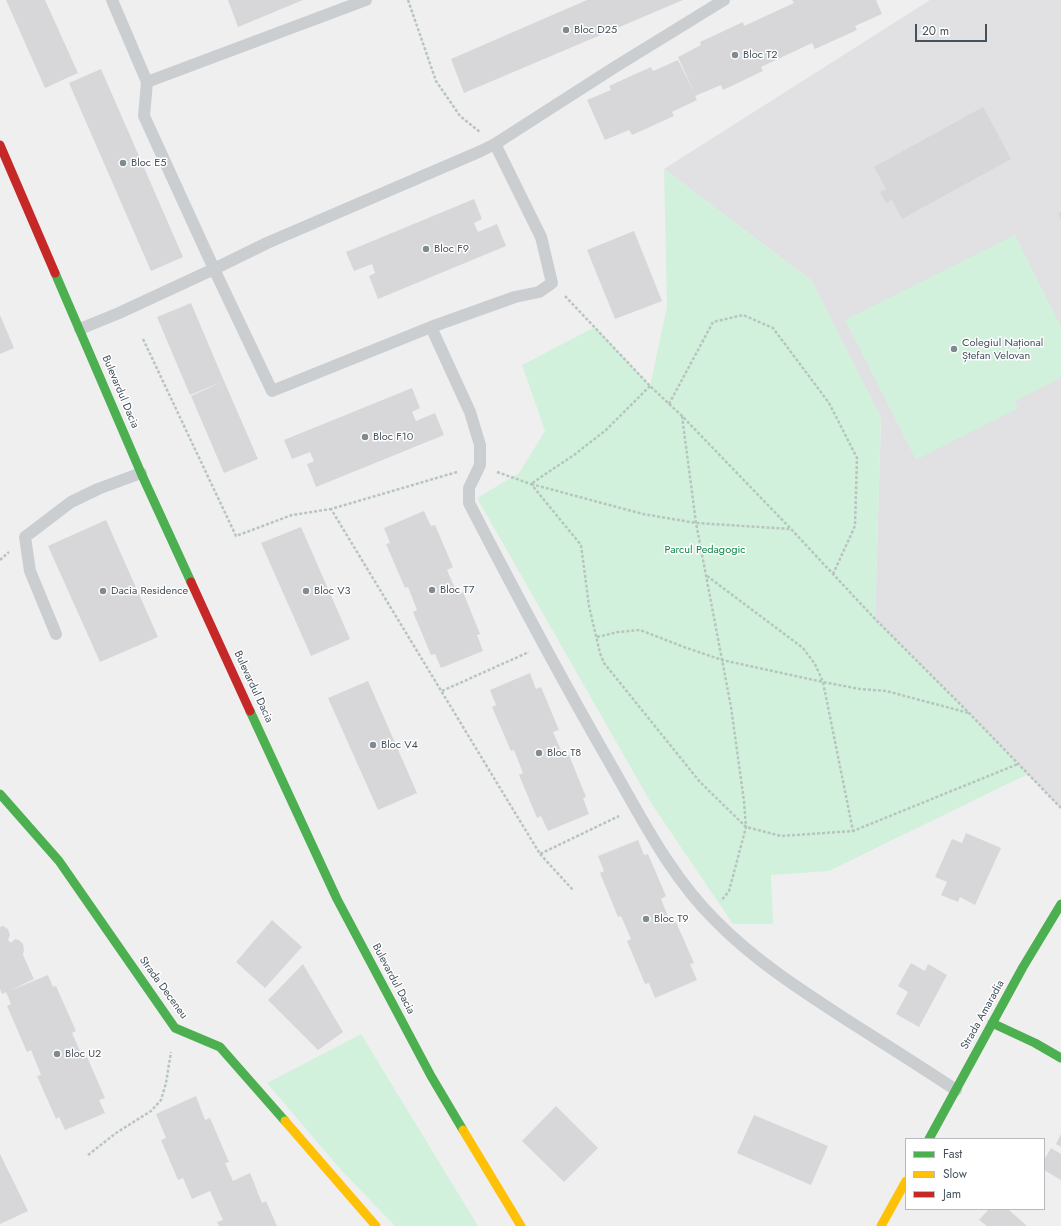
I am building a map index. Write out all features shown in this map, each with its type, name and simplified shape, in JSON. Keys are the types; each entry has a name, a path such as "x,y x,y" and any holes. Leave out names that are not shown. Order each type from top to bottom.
{"main road":[{"name":"Bulevardul Dacia","path":"0,145 141,473 337,899 431,1076 521,1225"},
{"name":"Strada Deceneu","path":"0,794 60,861 175,1028 220,1047 376,1226"},
{"name":"Strada Amaradia","path":"930,1138 1023,967 1061,904"},
{"path":"992,1023 1035,1043 1061,1058"},
{"path":"881,1226 905,1182"}],"lane":[{"path":"112,0 147,82 144,116 272,391 430,326 515,297 539,292 552,283 541,237 495,144"},
{"path":"147,82 366,0"},
{"path":"80,329 119,313 267,243 495,144 614,67 724,0"},
{"path":"430,326 470,412 480,445 480,465 469,488 469,503 544,646 636,808 680,880 716,922 753,955 807,994 956,1090"},
{"path":"56,634 30,571 24,538 71,502 98,489 141,473"}],"path":[{"path":"408,0 436,81 460,116 495,144"},
{"path":"552,283 650,386 682,416 791,529 875,619 1061,808"},
{"path":"669,404 713,322 743,315 773,328 829,403 857,458 855,526 833,574"},
{"path":"143,339 236,536 292,515 331,509 480,465 531,484 643,514 696,524 791,529"},
{"path":"531,484 574,456 606,430 650,386"},
{"path":"682,416 696,524 731,707 744,801 746,827 729,891"},
{"path":"531,484 581,545 589,606 600,653 604,663 700,782 746,827 781,836 853,830 1018,764"},
{"path":"331,509 540,854 573,890"},
{"path":"707,576 803,648 815,664 823,682 853,830"},
{"path":"596,637 618,632 640,630 722,660 860,689 886,691 969,713"},
{"path":"442,691 544,646"},
{"path":"540,854 636,808"},
{"path":"88,1155 116,1133 152,1111 161,1100 166,1083 175,1028"}],"shaded area":[{"name":"Colegiul Național Ștefan Velovan","path":"930,0 1061,0 1061,808 875,619 881,418 812,281 664,169"}],"green space":[{"name":"Parcul Pedagogic","path":"664,169 812,281 881,418 875,619 1028,774 829,871 771,875 773,924 733,924 651,803 477,498 519,473 545,431 522,365 595,327 650,386 667,307"},
{"path":"1015,235 1061,326 1061,378 1015,401 1018,408 916,460 845,320"},
{"path":"361,1034 478,1226 395,1226 341,1170 267,1083"}],"building":[{"path":"6,0 45,0 78,73 45,88"},
{"path":"228,0 303,0 238,27"},
{"name":"Bloc D25","path":"587,0 683,0 464,93 451,59"},
{"path":"792,0 876,0 882,14 855,26 857,30 815,49 812,43 761,67 763,71 723,90 721,85 695,96 697,100 672,112 674,116 632,135 629,130 605,140 587,100 611,90 609,86 651,67 653,71 678,60 695,94 678,57 701,45 700,42 743,22 744,26 794,3"},
{"name":"Bloc E5","path":"101,69 183,257 151,271 69,83"},
{"path":"983,107 1011,159 902,219 892,200 886,203 880,192 886,189 874,167"},
{"name":"Bloc F9","path":"474,199 482,219 474,223 478,232 497,224 506,246 378,299 369,276 375,273 372,264 354,271 346,252"},
{"path":"1061,212 1061,221 1058,213"},
{"path":"634,231 662,301 615,319 587,250"},
{"path":"191,303 224,381 190,395 157,317"},
{"path":"0,315 14,348 0,354"},
{"path":"224,381 258,459 224,473 191,396"},
{"name":"Bloc F10","path":"412,388 420,408 412,412 416,421 435,413 444,435 316,487 307,464 314,461 310,452 292,459 284,440"},
{"name":"Bloc T7","path":"424,511 431,526 435,525 453,567 447,570 458,595 463,592 480,634 477,635 483,651 441,668 435,654 431,655 413,612 417,610 408,587 405,588 386,544 390,543 384,528"},
{"name":"Dacia Residence","path":"106,520 158,637 100,662 48,546"},
{"name":"Bloc V3","path":"301,527 350,639 311,656 261,543"},
{"name":"Bloc T8","path":"530,673 536,689 541,687 559,730 553,732 564,757 569,755 586,797 583,798 589,814 548,831 541,816 537,818 519,775 523,773 514,750 511,751 492,707 496,705 490,690"},
{"name":"Bloc V4","path":"368,681 417,793 378,810 328,698"},
{"path":"966,833 1001,848 975,905 960,897 958,902 941,895 947,882 935,877 952,839 962,843"},
{"name":"Bloc T9","path":"638,840 644,855 648,854 666,896 661,899 671,924 676,922 694,963 690,964 697,980 655,998 649,983 645,984 627,941 631,939 621,916 618,917 600,873 604,871 598,856"},
{"path":"272,920 302,947 265,988 236,962"},
{"name":"Bloc U2","path":"3,926 8,929 10,935 8,940 11,943 15,939 19,940 23,944 23,955 34,979 9,991 48,975 53,987 56,986 76,1031 72,1033 83,1058 87,1057 105,1098 99,1100 105,1113 65,1130 59,1117 56,1119 37,1076 41,1075 31,1050 27,1052 7,1006 11,1004 6,992 2,994 0,989 0,927"},
{"path":"911,963 925,971 928,964 947,975 919,1027 896,1014 908,992 898,986"},
{"path":"303,964 343,1032 318,1050 268,1000"},
{"path":"196,1096 205,1120 210,1118 229,1162 225,1163 233,1181 250,1173 262,1203 266,1201 277,1226 219,1226 217,1222 223,1220 210,1191 192,1199 183,1178 178,1180 161,1140 166,1138 156,1114"},
{"path":"556,1106 598,1148 564,1182 522,1141"},
{"path":"754,1115 828,1146 811,1185 737,1153"},
{"path":"1061,1134 1061,1147 1056,1144"},
{"path":"1051,1148 1061,1154 1061,1180 1045,1171 1045,1158"},
{"path":"0,1154 28,1211 0,1224"},
{"path":"988,1210 1009,1210 1027,1226 987,1226 979,1220"}],"traffic: fast":[{"path":"55,273 141,473 191,582"},
{"path":"250,711 337,899 431,1076 463,1130"},
{"path":"0,794 59,861 175,1028 220,1047 285,1121"},
{"path":"930,1138 1023,967 1061,904"},
{"path":"992,1023 1035,1043 1061,1058"}],"traffic: slow":[{"path":"285,1121 376,1226"},
{"path":"463,1130 521,1226"},
{"path":"881,1226 905,1183"}],"traffic: jam":[{"path":"0,145 55,273"},
{"path":"191,582 250,711"}],"place":[{"name":"Bloc D25","path":"566,30"},
{"name":"Bloc T2","path":"735,55"},
{"name":"Bloc E5","path":"123,163"},
{"name":"Bloc F9","path":"426,249"},
{"name":"Colegiul Național Ștefan Velovan","path":"954,349"},
{"name":"Bloc F10","path":"365,437"},
{"name":"Bloc T7","path":"432,590"},
{"name":"Dacia Residence","path":"103,591"},
{"name":"Bloc V3","path":"306,591"},
{"name":"Bloc V4","path":"373,745"},
{"name":"Bloc T8","path":"539,753"},
{"name":"Bloc T9","path":"646,919"},
{"name":"Bloc U2","path":"57,1054"}]}
